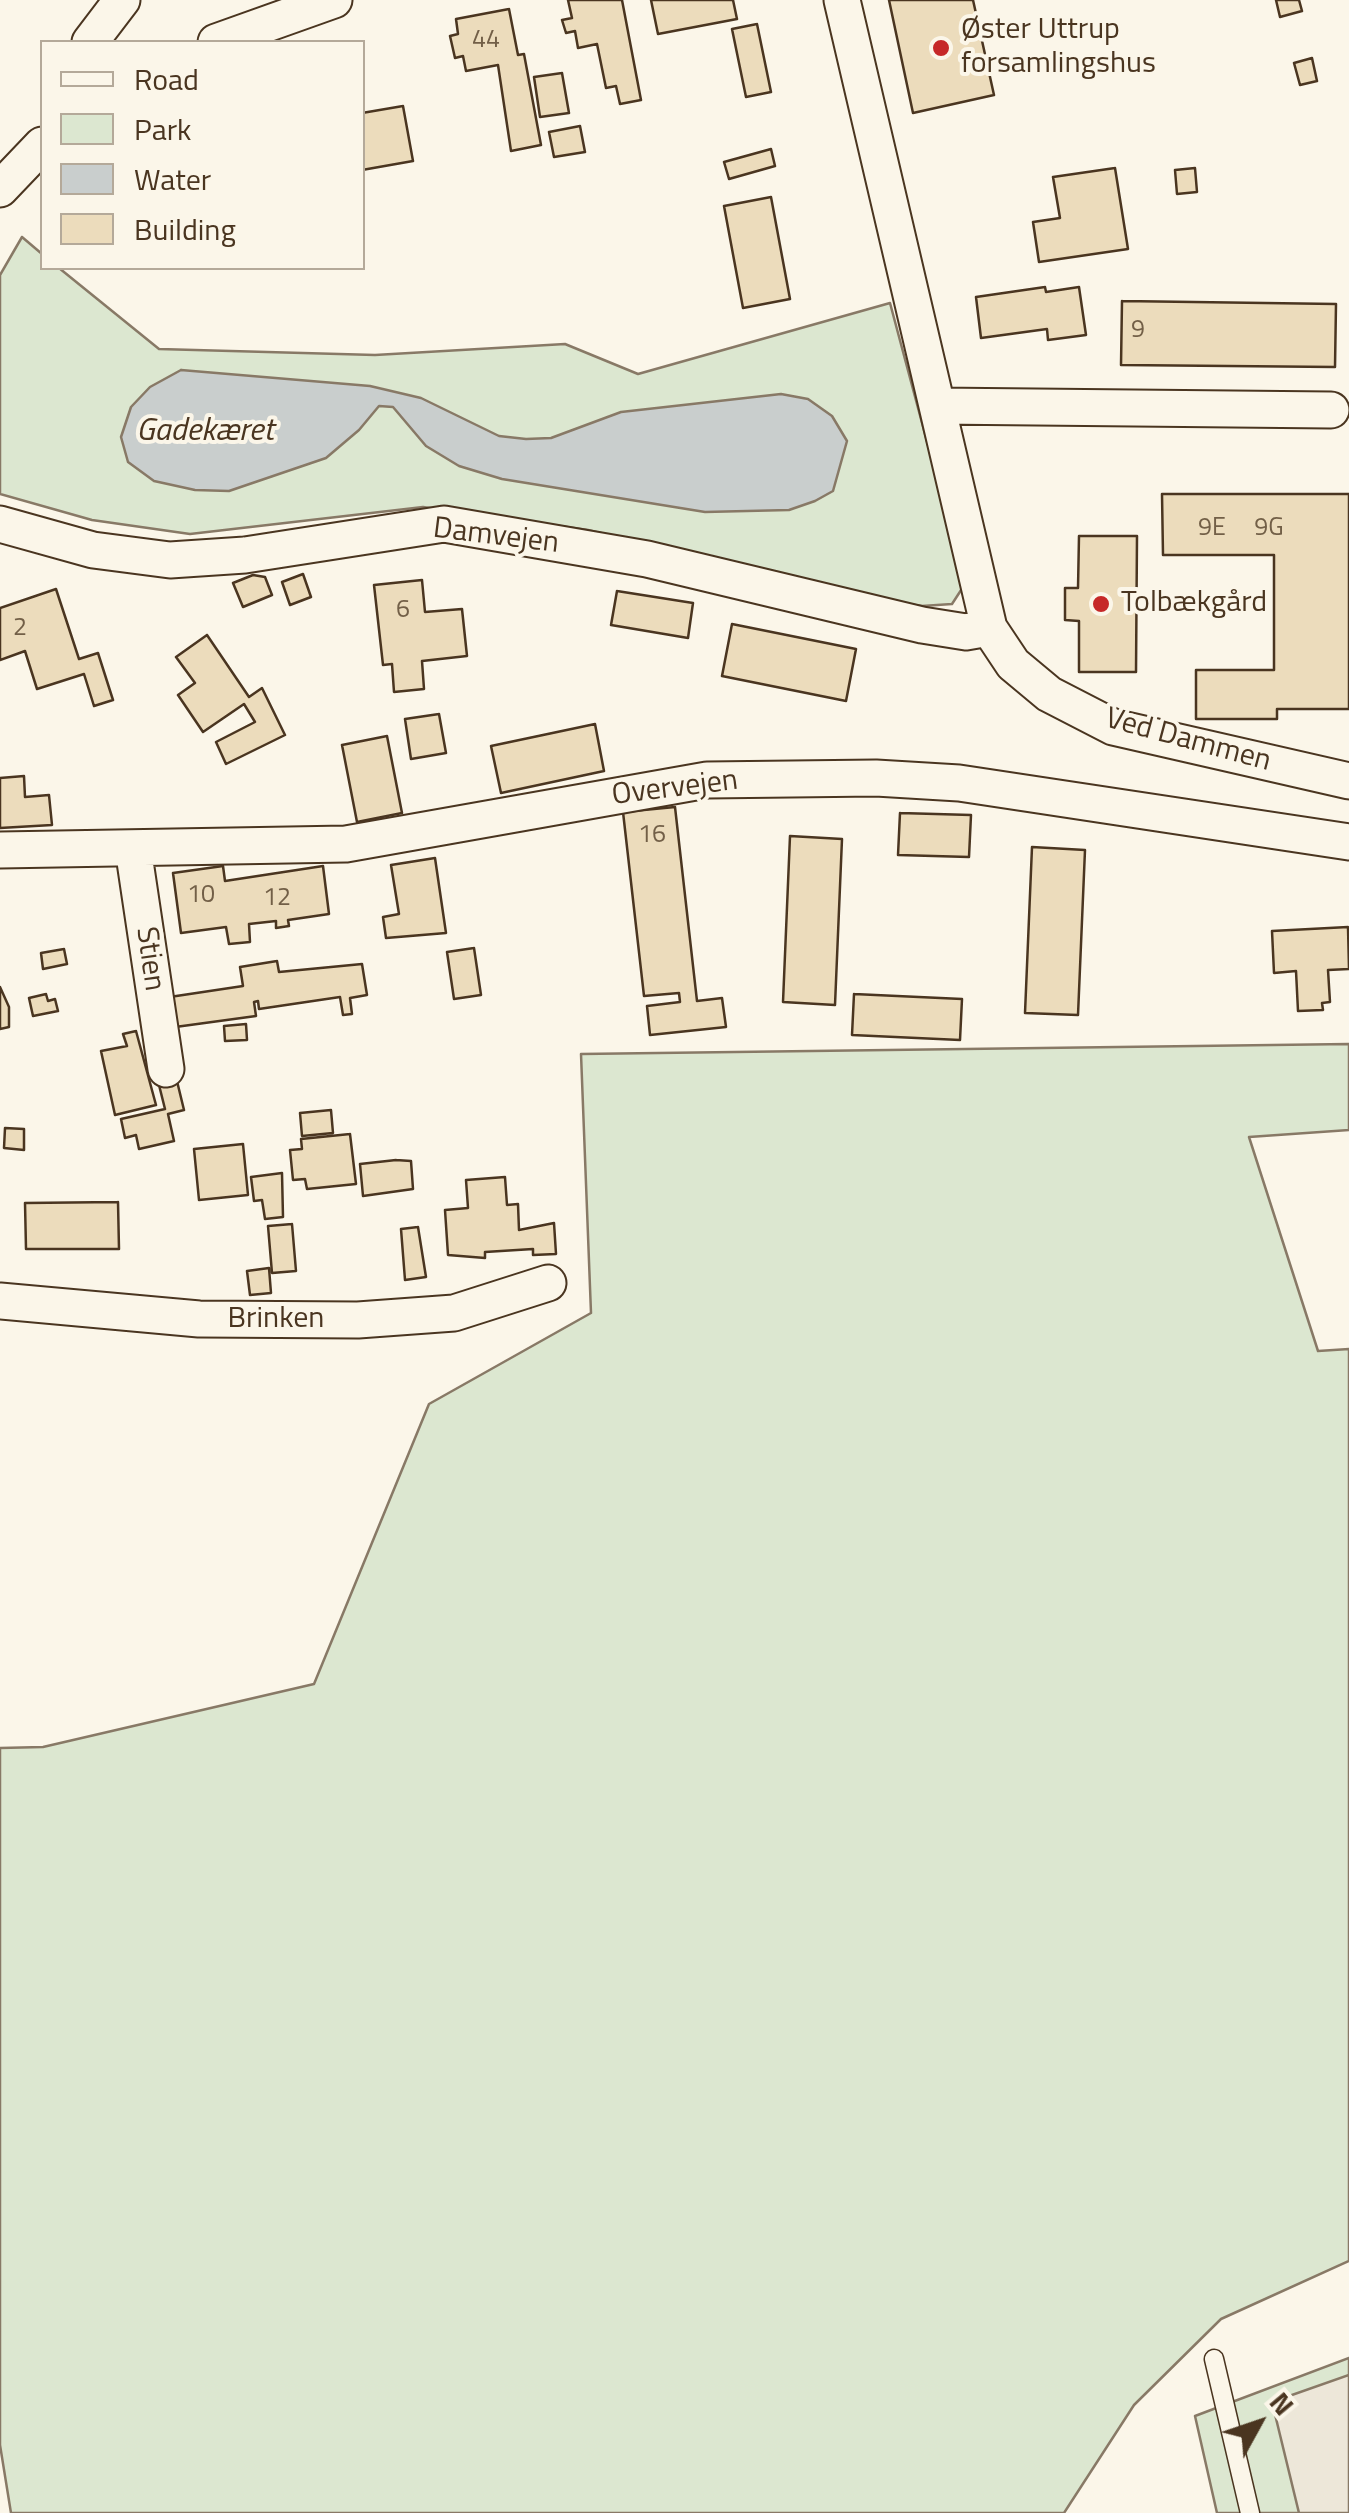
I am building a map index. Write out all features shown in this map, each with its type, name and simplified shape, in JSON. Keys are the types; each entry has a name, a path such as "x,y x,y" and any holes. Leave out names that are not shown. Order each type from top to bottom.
{"street":[{"path":"92,40 122,0"},
{"path":"222,40 334,0"},
{"name":"Ved Dammen","path":"842,0 989,628 1013,664 1048,694 1113,726 1349,781"},
{"path":"0,188 40,147"},
{"path":"938,406 1331,410"},
{"name":"Damvejen","path":"0,524 93,550 170,560 245,555 444,524 646,559 922,624 966,632 989,628"},
{"name":"Overvejen","path":"0,850 346,844 706,780 876,778 959,782 1349,842"},
{"name":"Stien","path":"133,848 166,1069"},
{"name":"Brinken","path":"0,1301 199,1319 358,1320 454,1313 548,1284"}],"lane":[{"path":"1214,2359 1250,2513"}],"green space":[{"path":"22,237 40,252 40,270 61,270 159,349 375,355 565,344 638,374 890,303 965,584 952,604 922,606 876,600 588,530 423,507 190,534 92,520 0,494 0,275"},
{"path":"1349,1044 1349,1130 1249,1137 1318,1351 1349,1349 1349,2261 1221,2319 1134,2405 1064,2513 11,2513 0,2445 0,1748 43,1747 314,1684 429,1404 591,1313 581,1054"},
{"path":"1349,2358 1349,2513 1217,2513 1195,2416"}],"shaded area":[{"path":"1349,2375 1349,2513 1299,2513 1272,2402"}],"water":[{"name":"Gadekæret","path":"181,370 370,386 421,398 499,436 526,439 551,438 621,412 781,394 808,399 832,416 847,441 833,491 815,501 789,510 705,512 502,479 459,466 426,446 393,407 379,406 359,430 326,458 229,491 195,490 154,481 128,462 121,437 131,407 150,387"}],"building":[{"path":"568,0 622,0 641,100 620,104 616,86 606,88 597,44 578,48 575,31 566,33 562,20 572,18"},
{"path":"651,0 733,0 737,19 658,34"},
{"name":"Øster Uttrup forsamlingshus","path":"889,0 973,0 994,95 913,113"},
{"path":"1276,0 1299,0 1302,11 1280,17"},
{"path":"509,9 518,55 524,54 541,145 511,151 498,65 466,71 463,56 455,58 450,36 458,34 456,19"},
{"path":"757,24 771,92 746,97 732,29"},
{"path":"1312,58 1317,81 1300,85 1294,63"},
{"path":"562,73 569,113 540,117 534,77"},
{"path":"403,106 413,161 365,169 365,112"},
{"path":"580,126 585,152 554,157 549,132"},
{"path":"771,149 775,166 729,179 724,162"},
{"path":"1115,168 1128,249 1039,262 1033,222 1060,218 1053,177"},
{"path":"1195,168 1197,192 1177,194 1175,170"},
{"path":"771,197 790,299 743,308 724,206"},
{"path":"1045,287 1046,292 1079,287 1086,335 1048,340 1047,329 981,338 976,297"},
{"path":"1122,301 1336,304 1335,367 1121,365"},
{"path":"1162,494 1349,494 1349,709 1277,709 1277,719 1196,719 1196,670 1274,670 1274,555 1163,555"},
{"name":"Tolbækgård","path":"1079,536 1137,536 1136,672 1079,672 1079,621 1065,620 1065,588 1078,588"},
{"path":"303,574 311,597 290,605 282,582"},
{"path":"253,575 265,577 272,595 243,607 233,583"},
{"path":"422,580 425,612 462,609 467,656 422,661 424,689 394,692 392,664 383,665 374,585"},
{"path":"56,589 79,659 98,653 113,700 94,706 84,674 37,689 25,651 0,660 0,608"},
{"path":"617,591 693,603 688,638 611,625"},
{"path":"732,624 856,649 846,701 722,676"},
{"path":"207,635 249,697 262,688 285,735 226,764 216,742 255,722 244,704 203,732 178,695 195,683 176,657"},
{"path":"439,714 446,753 411,759 405,719"},
{"path":"595,724 604,771 501,793 491,746"},
{"path":"387,736 402,813 357,822 342,745"},
{"path":"24,776 25,797 49,795 52,825 0,828 0,778"},
{"path":"675,807 697,1001 722,998 726,1027 650,1035 647,1006 680,1002 679,993 644,996 623,812"},
{"path":"900,813 971,815 969,857 898,855"},
{"path":"790,836 842,839 835,1005 783,1002"},
{"path":"1032,847 1085,850 1078,1015 1025,1013"},
{"path":"435,858 446,933 386,938 383,917 399,914 391,865"},
{"path":"223,866 225,881 323,866 329,914 288,920 289,926 276,928 276,921 249,924 250,942 229,944 226,927 181,933 173,873"},
{"path":"1348,927 1349,969 1328,970 1330,1002 1322,1003 1323,1010 1298,1011 1296,971 1274,973 1272,931"},
{"path":"474,948 481,995 454,999 447,952"},
{"path":"64,949 67,964 43,969 41,953"},
{"path":"277,961 279,972 362,964 367,995 350,998 352,1014 343,1015 340,997 259,1009 258,1001 254,1002 256,1016 168,1028 163,998 243,986 240,967"},
{"path":"0,987 9,1007 9,1027 0,1029"},
{"path":"46,994 48,1001 55,999 58,1011 33,1016 29,998"},
{"path":"854,994 962,999 960,1040 852,1035"},
{"path":"246,1024 247,1040 225,1041 224,1026"},
{"path":"136,1031 156,1105 115,1115 101,1051 127,1046 123,1034"},
{"path":"176,1077 184,1110 168,1114 174,1141 139,1149 136,1135 125,1138 121,1119 165,1109 158,1081"},
{"path":"331,1110 333,1133 302,1136 300,1113"},
{"path":"5,1128 24,1129 24,1150 4,1148"},
{"path":"350,1134 356,1184 307,1189 305,1179 293,1180 290,1150 302,1149 301,1139"},
{"path":"243,1144 248,1195 199,1200 194,1149"},
{"path":"411,1161 413,1189 363,1196 360,1164"},
{"path":"282,1173 283,1217 265,1219 262,1200 254,1201 251,1177"},
{"path":"505,1177 507,1205 518,1204 519,1230 554,1223 556,1254 533,1255 533,1249 485,1252 485,1258 448,1255 445,1210 468,1208 466,1180"},
{"path":"118,1202 119,1249 26,1249 25,1203"},
{"path":"292,1224 296,1271 272,1273 268,1226"},
{"path":"418,1227 426,1277 405,1280 401,1229"},
{"path":"269,1268 271,1293 250,1295 247,1271"}],"place":[{"name":"Øster Uttrup forsamlingshus","path":"941,48"},
{"name":"Tolbækgård","path":"1101,604"}]}
